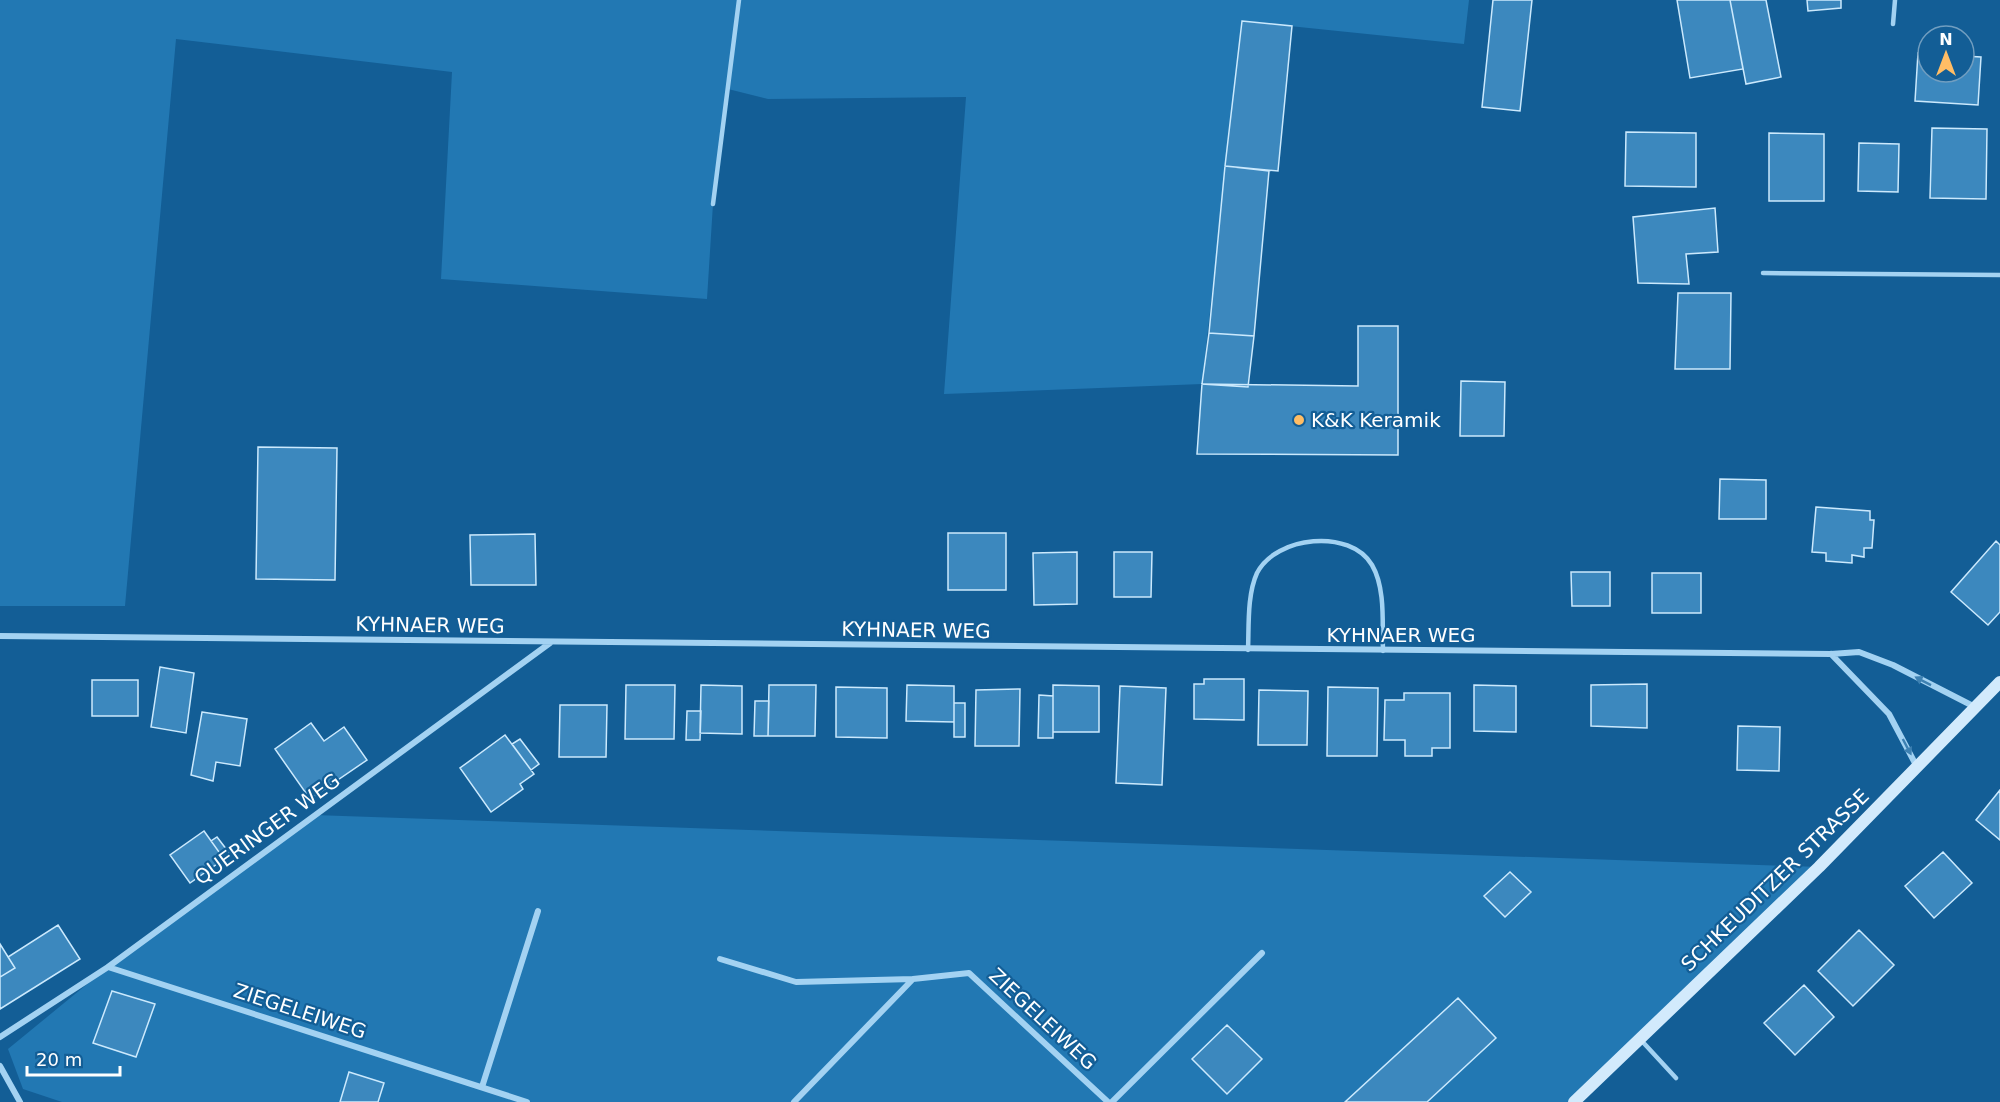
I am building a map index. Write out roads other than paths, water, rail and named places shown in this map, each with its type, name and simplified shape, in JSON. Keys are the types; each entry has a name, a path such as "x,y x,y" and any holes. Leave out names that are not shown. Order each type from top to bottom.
{"street":[{"name":"KYHNAER WEG","path":"0,636 1248,650 1831,654 1859,652 1893,665 1975,707"},
{"name":"QUERINGER WEG","path":"0,1037 108,967 550,643"},
{"path":"1831,654 1889,714 1917,767"},
{"name":"SCHKEUDITZER STRASSE","path":"1575,1102 1819,867 2000,682"},
{"path":"482,1088 538,911"},
{"name":"ZIEGELEIWEG","path":"720,959 796,982 913,979 969,973 1110,1102 1262,953"},
{"name":"ZIEGELEIWEG","path":"108,967 527,1102"},
{"path":"794,1102 913,979"},
{"path":"0,1065 20,1102"}],"lane":[{"path":"713,204 739,0"},
{"path":"1893,24 1895,0"},
{"path":"1763,273 2000,275"},
{"path":"1248,650 1252,591 1257,573 1266,561 1288,546 1343,543 1359,551 1372,565 1380,589 1383,651"},
{"path":"1640,1039 1676,1078"}],"place":[{"name":"K&K Keramik","path":"1299,420"}]}
